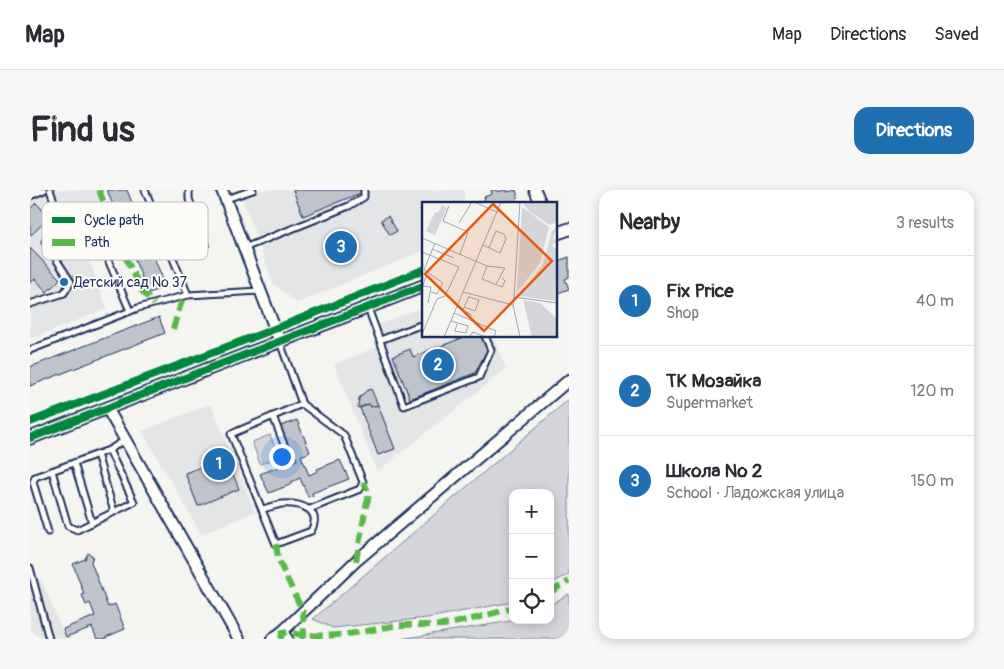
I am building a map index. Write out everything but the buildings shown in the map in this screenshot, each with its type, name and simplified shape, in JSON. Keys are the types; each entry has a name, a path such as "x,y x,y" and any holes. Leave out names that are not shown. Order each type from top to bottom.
{"street":[{"path":"535,190 540,202"},
{"path":"224,194 280,342"},
{"path":"556,234 569,229"},
{"path":"30,438 422,286"},
{"path":"272,639 285,635 356,561 569,380"},
{"path":"107,408 239,639"}],"lane":[{"path":"30,196 44,190"},
{"path":"50,190 54,202"},
{"path":"145,190 150,202"},
{"path":"224,194 253,190"},
{"path":"244,248 349,206 364,197 364,190"},
{"path":"30,304 64,293 71,282 56,260"},
{"path":"173,260 188,296"},
{"path":"109,262 130,311"},
{"path":"30,350 130,311 188,296 260,291"},
{"path":"368,307 404,406 479,377 491,350 487,338"},
{"path":"380,340 422,324"},
{"path":"262,509 281,504 297,505 310,509 360,489 363,482 344,435 302,404 280,342"},
{"path":"302,404 231,434 276,544 311,531 315,525 310,509"},
{"path":"273,416 288,455"},
{"path":"48,532 33,482 35,477 109,450 125,440"},
{"path":"52,471 68,526 77,530 134,502 109,450"},
{"path":"97,454 114,512"},
{"path":"74,463 92,523"},
{"path":"30,568 49,639"}],"shaded area":[{"name":"Детский сад № 37","path":"30,190 96,190 101,202 42,202 42,260 89,260 107,309 30,339"},
{"path":"239,190 464,190 465,202 422,202 422,251 297,303 274,285"},
{"path":"422,307 422,338 494,338 506,369 377,472 334,364 380,346 373,327"},
{"path":"569,399 569,574 554,582 554,489 509,489 509,603 427,618 333,628 313,619"},
{"path":"211,404 255,512 201,534 142,431"},
{"path":"270,435 279,457 260,464 252,442"},
{"path":"41,579 66,639 30,639 30,583"},
{"path":"569,594 569,639 401,639 509,621 509,624 554,624 554,603"}],"marked path":[{"path":"99,190 104,202"},
{"path":"127,260 142,291 154,304"},
{"path":"173,329 183,297"},
{"path":"356,561 368,499 368,491 363,482"},
{"path":"276,544 278,558 303,612 304,635 300,639"},
{"path":"554,590 569,581"},
{"path":"281,639 282,632 323,636 401,625 442,625 509,609"}],"cycle path":[{"path":"30,422 422,270"},
{"path":"30,438 422,286"}],"place":[{"name":"Школа № 2","path":"341,247"},
{"name":"Детский сад № 37","path":"64,282"},
{"name":"ТК Мозайка","path":"438,365"},
{"name":"Fix Price","path":"219,464"}]}
